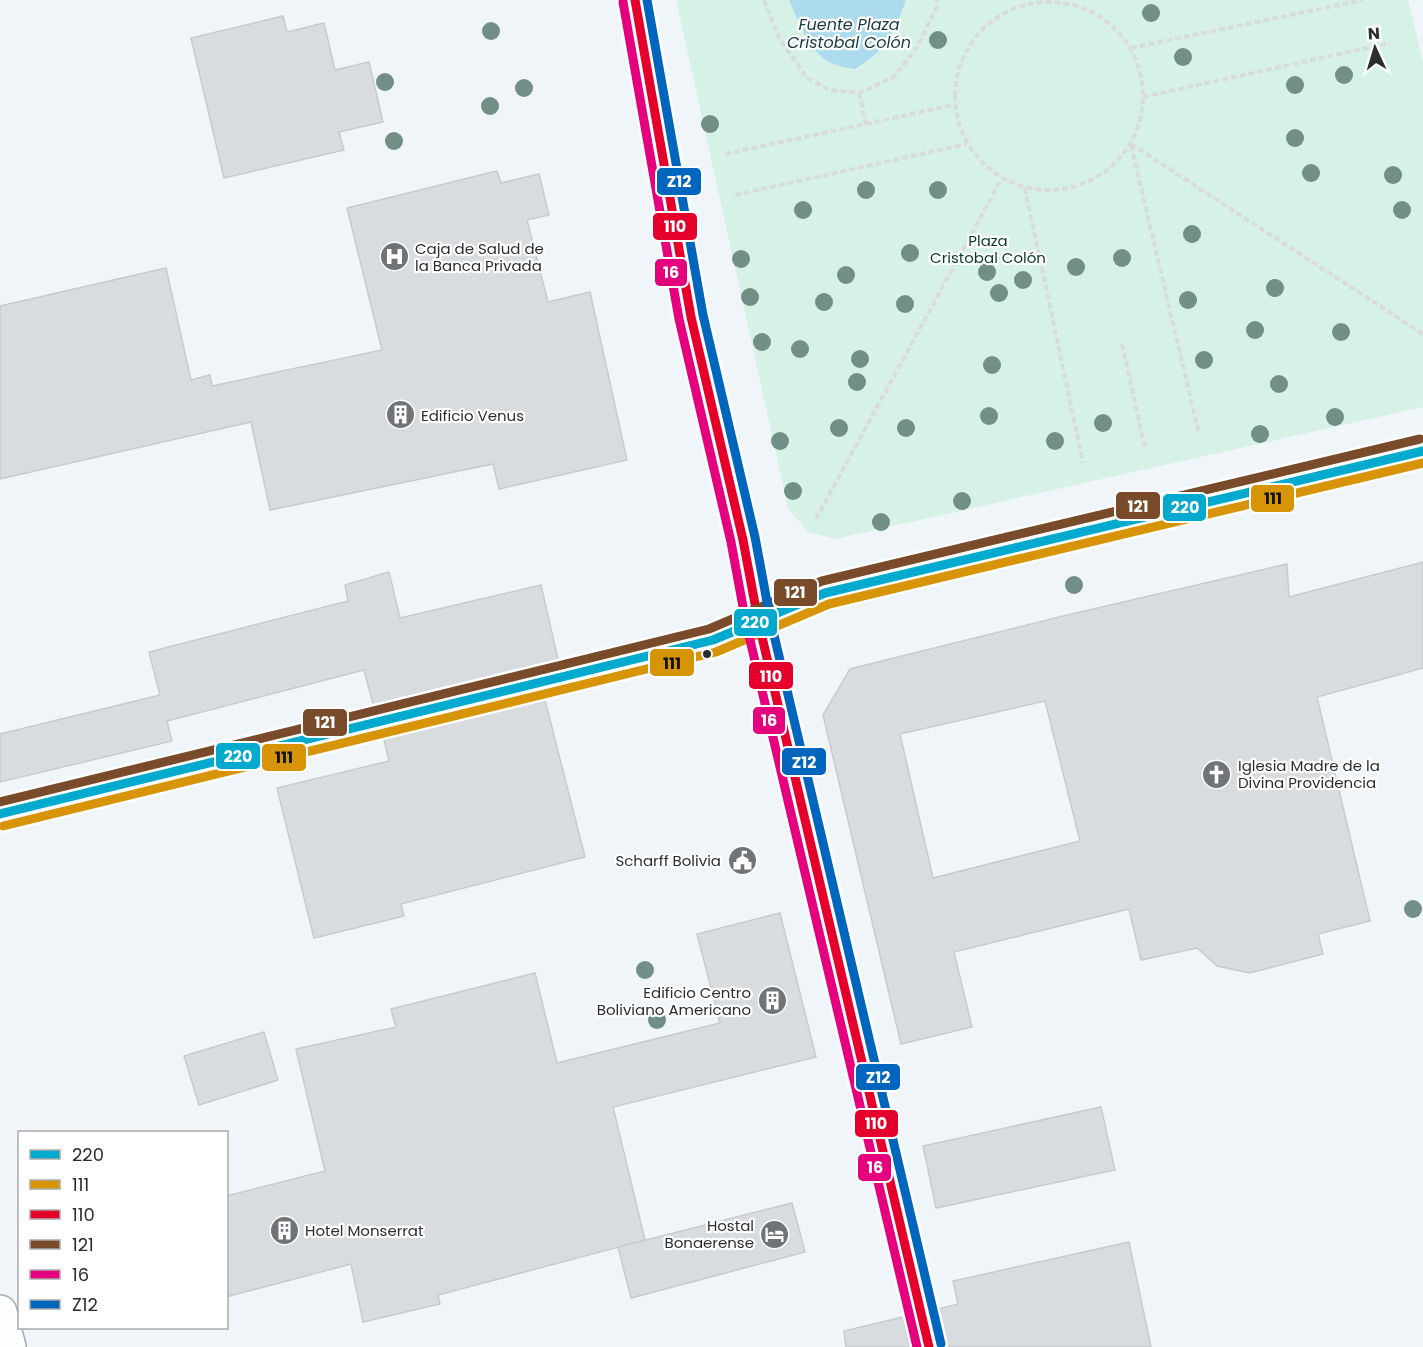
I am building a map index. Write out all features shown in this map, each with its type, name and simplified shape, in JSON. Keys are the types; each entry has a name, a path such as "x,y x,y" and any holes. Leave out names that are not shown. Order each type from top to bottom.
{"street":[{"path":"635,0 691,317 743,540 758,620 929,1347"},
{"path":"0,814 713,640 825,593 1423,451"},
{"path":"0,1312 9,1347"}],"path":[{"path":"764,0 778,36 807,78 830,90 859,93 894,77 918,46 936,8 937,0"},
{"path":"1022,0 1024,6"},
{"path":"1131,48 1363,0"},
{"path":"1053,2 1082,8 1108,22 1131,48 1140,70 1143,97 1140,121 1131,144 1104,173 1080,185 1053,190 1025,188 1002,178 981,164 967,144 958,125 954,105 957,72 971,43 994,20 1024,6 1053,2"},
{"path":"1143,97 1390,43"},
{"path":"859,93 866,124"},
{"path":"725,154 954,105"},
{"path":"735,195 967,144"},
{"path":"1131,144 1423,333"},
{"path":"1131,144 1198,434"},
{"path":"816,519 1002,178"},
{"path":"1025,188 1083,463"},
{"path":"1122,344 1145,447"}],"green space":[{"name":"Plaza Cristobal Colón","path":"676,0 1408,0 1423,62 1423,407 835,539 808,532 788,508"}],"water":[{"name":"Fuente Plaza Cristobal Colón","path":"789,0 906,0 888,40 882,48 855,69 836,65 819,55 801,28"}],"building":[{"path":"283,16 287,32 324,23 335,70 369,62 383,122 339,132 344,150 224,178 191,38"},
{"path":"497,171 501,183 539,174 549,215 527,220 548,302 590,292 627,460 499,489 493,464 270,510 251,422 0,479 0,306 166,268 191,380 210,375 212,386 382,350 347,208"},
{"path":"1423,562 1423,668 1317,697 1370,921 1318,934 1323,954 1250,973 1217,966 1197,948 1141,960 1129,909 954,952 972,1027 901,1044 823,715 850,669 1287,564 1289,597","holes":["1045,701 1080,841 933,878 900,734"]},
{"path":"389,572 400,618 541,585 558,659 373,704 364,670 167,721 172,741 0,782 0,734 160,695 149,652 348,601 345,585"},
{"path":"545,700 585,857 401,904 404,916 314,938 277,788 389,761 384,740"},
{"path":"780,913 816,1057 613,1107 645,1240 438,1295 440,1304 363,1322 351,1264 228,1296 228,1195 325,1171 296,1049 396,1027 391,1009 535,973 557,1063 720,1023 697,934"},
{"path":"264,1032 278,1080 199,1105 184,1056"},
{"path":"1101,1107 1115,1170 936,1208 923,1146"},
{"name":"Hostal Bonaerense","path":"792,1203 805,1252 631,1298 618,1247"},
{"path":"1129,1242 1151,1347 947,1347 939,1309 958,1304 953,1281"},
{"path":"903,1317 910,1347 846,1347 844,1331"}],"transit line":[{"name":"110","path":"635,0 691,317 743,540 758,620 929,1347"},
{"name":"Z12","path":"647,0 703,315 755,537 770,618 941,1344"},
{"name":"16","path":"623,2 679,319 731,542 746,623 917,1347"},
{"name":"121","path":"0,802 709,629 822,581 1420,439"},
{"name":"220","path":"0,814 713,640 825,593 1423,451"},
{"name":"111","path":"3,826 716,652 829,604 1423,463"}],"place":[{"name":"Caja de Salud de la Banca Privada","path":"394,257"},
{"name":"Edificio Venus","path":"400,415"},
{"name":"Iglesia Madre de la Divina Providencia","path":"1217,774"},
{"name":"Scharff Bolivia","path":"742,860"},
{"name":"Edificio Centro Boliviano Americano","path":"772,1001"},
{"name":"Hotel Monserrat","path":"284,1230"},
{"name":"Hostal Bonaerense","path":"775,1234"}]}
